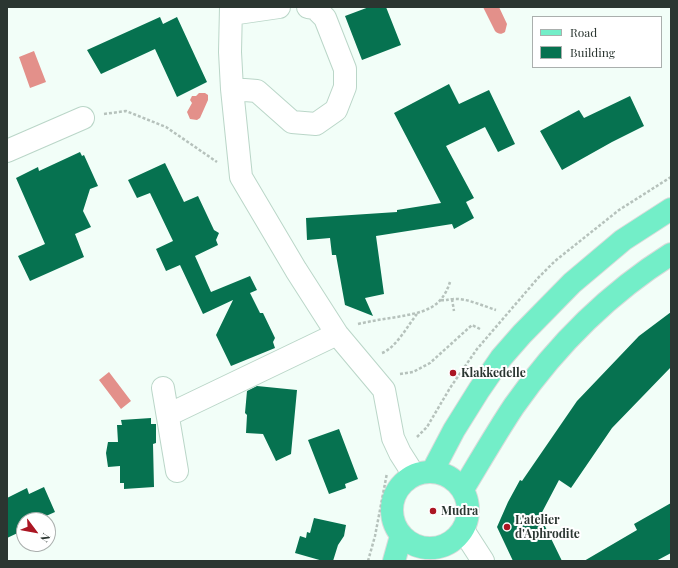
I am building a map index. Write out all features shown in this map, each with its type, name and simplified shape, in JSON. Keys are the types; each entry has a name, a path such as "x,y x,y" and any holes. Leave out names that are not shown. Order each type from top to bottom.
{"main road":[{"path":"423,474 501,358 522,334 572,282 623,240 671,209"},
{"path":"463,489 514,406 549,360 596,312 644,270 671,254"},
{"path":"439,473 448,476 463,489 469,508 468,520 457,538 431,555 401,536 395,527 392,516 392,505 395,495 401,486 423,474 439,473"},
{"path":"394,561 401,536"}],"street":[{"path":"279,7 231,11 230,52 232,89 242,177 296,270 345,329 384,390 393,438 400,452 423,474"},
{"path":"232,89 257,92 292,122 316,124 336,110 345,87 345,69 325,18 315,8 308,7"},
{"path":"7,150 83,118"},
{"path":"168,415 345,329"},
{"path":"163,388 177,471"},
{"path":"463,530 483,561"}],"path":[{"path":"83,118 100,114 126,111 166,127 228,170 242,177"},
{"path":"345,329 424,312 441,300 450,282"},
{"path":"441,300 446,301 452,299 467,301 496,310"},
{"path":"452,299 454,311"},
{"path":"381,353 387,351 397,342 417,313"},
{"path":"396,374 413,372 430,363 472,325 480,329"},
{"path":"368,561 375,536 388,467 391,460 400,452"}],"shaded area":[{"path":"483,7 499,7 507,24 505,32 500,34 495,31"},
{"path":"34,51 46,82 30,88 19,57"},
{"path":"199,93 205,93 208,95 208,100 200,118 197,120 190,119 187,112 192,103 190,100 192,96 196,96"},
{"path":"109,372 131,401 121,409 99,380"}],"building":[{"path":"369,7 386,7 401,45 362,60 345,16"},
{"path":"160,17 163,24 177,17 207,82 177,97 155,49 101,74 87,50"},
{"path":"449,84 459,104 489,90 515,144 498,152 485,127 446,146 474,198 466,202 474,218 454,229 452,224 376,236 384,294 365,298 373,316 345,305 336,255 332,255 330,238 307,240 306,218 397,212 397,210 441,203 394,113"},
{"path":"630,96 644,126 562,170 540,131 579,110 584,118"},
{"path":"80,152 82,156 84,155 98,186 90,189 83,211 91,227 75,234 84,257 30,281 18,256 45,244 16,178 38,167 39,171"},
{"path":"165,163 184,202 198,196 214,230 219,233 216,240 218,245 195,256 211,292 250,276 257,290 250,293 260,313 263,313 275,338 273,342 275,348 231,366 216,335 233,300 203,314 180,265 166,271 156,249 173,241 150,193 137,198 128,180"},
{"path":"671,312 671,367 612,428 571,488 559,480 539,518 542,520 562,561 513,561 497,527 520,480 522,481 577,401 639,336"},
{"path":"257,386 297,390 291,454 276,461 263,434 246,433 247,415 245,413 247,391"},
{"path":"151,418 151,424 156,424 156,443 153,444 154,487 124,489 124,483 120,483 120,466 108,467 106,453 108,442 118,442 117,425 122,425 121,420"},
{"path":"339,429 358,479 345,484 346,488 329,494 308,440"},
{"path":"44,487 55,512 16,512 16,534 7,538 7,498 27,488 29,494"},
{"path":"671,503 671,553 656,561 584,561 637,530 634,524"},
{"path":"314,518 346,525 344,536 338,545 333,561 323,561 295,553 300,536 306,538 307,532 310,533"}],"place":[{"name":"Klakkedelle","path":"453,373"},
{"name":"Mudra","path":"433,511"},
{"name":"L'atelier d'Aphrodite","path":"507,527"}]}
